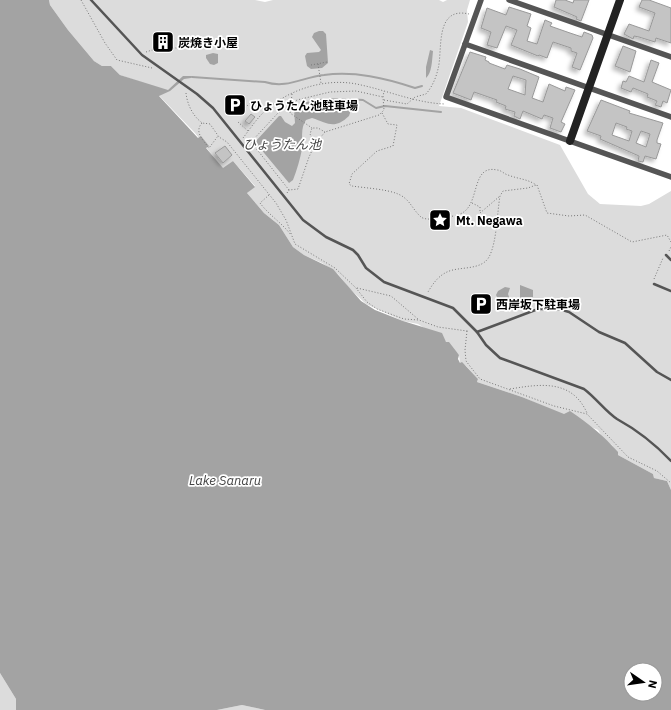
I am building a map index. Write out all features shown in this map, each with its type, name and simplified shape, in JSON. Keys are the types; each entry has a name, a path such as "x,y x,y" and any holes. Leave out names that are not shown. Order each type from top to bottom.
{"street":[{"path":"481,0 446,97 671,177"},
{"path":"509,0 671,57"},
{"path":"570,141 620,0"},
{"path":"465,44 671,117"}],"lane":[{"path":"91,0 142,55 213,108 283,197 312,228 353,250 366,268 376,277 394,286 426,296 453,308 473,327 492,352 508,362 568,382 589,393 617,418 648,439 671,461"},
{"path":"666,255 671,260"},
{"path":"654,284 671,291"},
{"path":"477,332 538,309 559,309 569,312 599,332 625,344 657,372 671,380"}],"path":[{"path":"81,0 105,43 117,60 153,68"},
{"path":"383,100 407,104 413,99 426,94 432,86 438,69 441,31 445,22 454,15 464,13"},
{"path":"142,55 151,50 195,47"},
{"path":"312,65 327,62"},
{"path":"318,64 321,83"},
{"path":"240,141 266,111 280,100 321,83 351,83 413,99 443,104 452,104 454,100"},
{"path":"185,90 190,106 202,123 210,124 218,135 227,142 269,195 283,215 291,236 299,248 330,264 356,288 367,302 377,309 404,319 419,320 442,328 467,331 473,327"},
{"path":"289,190 251,142 278,113 297,100 330,92 356,91 383,97"},
{"path":"384,91 384,106 382,112 388,124 397,125 393,146 377,151 352,174 349,184 396,193 407,199 422,218 430,220 460,214 472,203 477,182 484,172 498,170 507,175 531,181 536,185 547,213 569,216 585,215 632,242 667,235 671,242"},
{"path":"292,94 290,113 294,114 312,128 318,128 325,132"},
{"path":"245,108 250,102 257,104 266,111"},
{"path":"283,197 289,190 298,188 306,163 315,144 325,132 382,112"},
{"path":"238,122 248,131"},
{"path":"202,123 199,128 199,134 209,148 218,135"},
{"path":"312,128 310,134 315,144"},
{"path":"256,178 264,172"},
{"path":"472,203 480,207 480,213 500,196 503,191 528,188 536,185"},
{"path":"269,195 260,203 267,212 281,223 291,236"},
{"path":"426,296 437,280 446,272 471,267 488,257 494,239 500,196"},
{"path":"654,284 652,283 665,254 666,255"},
{"path":"391,296 394,286"},
{"path":"356,288 391,296 419,320"},
{"path":"467,331 465,350 468,366 485,382 509,389 554,406 587,414"},
{"path":"509,389 544,384 559,387 573,396 584,408 587,414 628,457 656,470 671,482"}],"shaded area":[{"path":"49,0 255,0 265,2 273,0 439,0 443,2 447,0 470,0 467,10 468,22 439,106 461,108 560,145 588,194 600,204 641,206 649,204 671,191 671,490 667,481 654,478 653,474 618,455 612,445 604,440 598,430 522,397 477,382 478,379 466,366 460,363 459,355 446,342 418,324 403,321 366,304 349,288 338,274 322,263 304,255 293,247 279,225 264,213 247,193 255,186 233,161 223,169 195,133 149,85 120,75 111,66 102,66 94,61 68,30 50,5"},
{"path":"0,673 16,699 16,710 0,710"},
{"path":"242,705 265,710 217,710"}],"water":[{"name":"Lake Sanaru","path":"0,0 49,0 50,5 68,30 94,61 102,66 111,66 120,75 168,90 183,76 192,76 191,78 184,79 170,91 159,96 198,138 201,136 209,146 206,148 223,168 233,161 255,187 247,193 264,213 279,225 293,247 304,255 333,269 361,301 375,310 403,321 442,333 446,342 449,342 459,355 458,359 460,363 462,362 478,379 477,382 522,397 564,414 570,411 601,435 618,452 618,455 653,474 654,478 667,481 671,490 671,710 265,710 242,705 217,710 16,710 16,699 0,673"},
{"path":"323,31 326,34 328,63 322,68 311,69 307,66 305,56 307,53 319,52 321,50 312,37 314,33"},
{"path":"430,50 433,51 431,70 426,78 426,67"},
{"path":"213,53 218,54 218,63 214,65 210,64 206,58 206,55"},
{"name":"ひょうたん池","path":"325,98 348,99 351,110 349,116 335,124 312,118 306,120 302,130 302,149 299,161 293,180 289,183 255,142 279,116 281,116 285,122 292,126 295,123 294,110 302,103"},
{"path":"520,285 533,290 533,297 507,308 502,307 496,295 498,291 505,287 510,288 508,294 510,300 513,302 520,298"}],"building":[{"path":"556,0 565,0 573,3 574,0 589,0 581,21 576,19 577,17 554,7"},
{"path":"642,0 649,0 671,8 671,43 656,38 655,42 634,36 633,39 624,34 629,24 649,31 655,13 639,7"},
{"path":"509,7 531,14 527,26 531,28 527,41 537,44 545,20 552,23 550,26 582,37 584,32 592,35 593,38 580,70 572,67 577,53 571,51 571,48 553,42 547,58 538,56 511,45 517,30 506,26 497,48 487,45 491,32 481,28 487,8 506,15"},
{"path":"623,46 636,51 630,72 615,66"},
{"path":"470,52 486,57 485,60 489,63 505,69 507,65 539,77 532,98 543,102 549,84 565,91 566,87 575,90 561,122 565,124 561,132 550,128 553,118 544,115 542,119 523,111 520,119 514,116 515,112 505,109 506,106 496,102 497,100 474,92 471,100 453,93","holes":["513,76 526,80 525,95 508,89"]},
{"path":"651,60 659,63 652,82 671,90 667,103 663,101 661,107 655,105 657,101 647,97 648,94 633,88 631,92 621,88 623,81 626,82 629,76 644,82"},
{"path":"601,100 630,111 629,113 663,123 657,140 657,143 661,144 656,159 645,156 643,162 638,161 639,156 600,139 601,136 587,131","holes":["616,123 627,127 626,129 632,131 629,141 612,135","641,131 650,134 646,147 636,143"]},
{"path":"251,114 255,117 249,124 245,121"},
{"path":"225,146 232,155 223,163 215,153"}],"waterway":[{"path":"192,77 281,84 316,76 347,74 381,78 415,88 422,86"},
{"path":"348,99 363,100 376,108 385,106 441,112"}],"place":[{"name":"炭焼き小屋","path":"163,42"},
{"name":"ひょうたん池駐車場","path":"235,105"},
{"name":"Mt. Negawa","path":"440,220"},
{"name":"西岸坂下駐車場","path":"481,304"}]}
